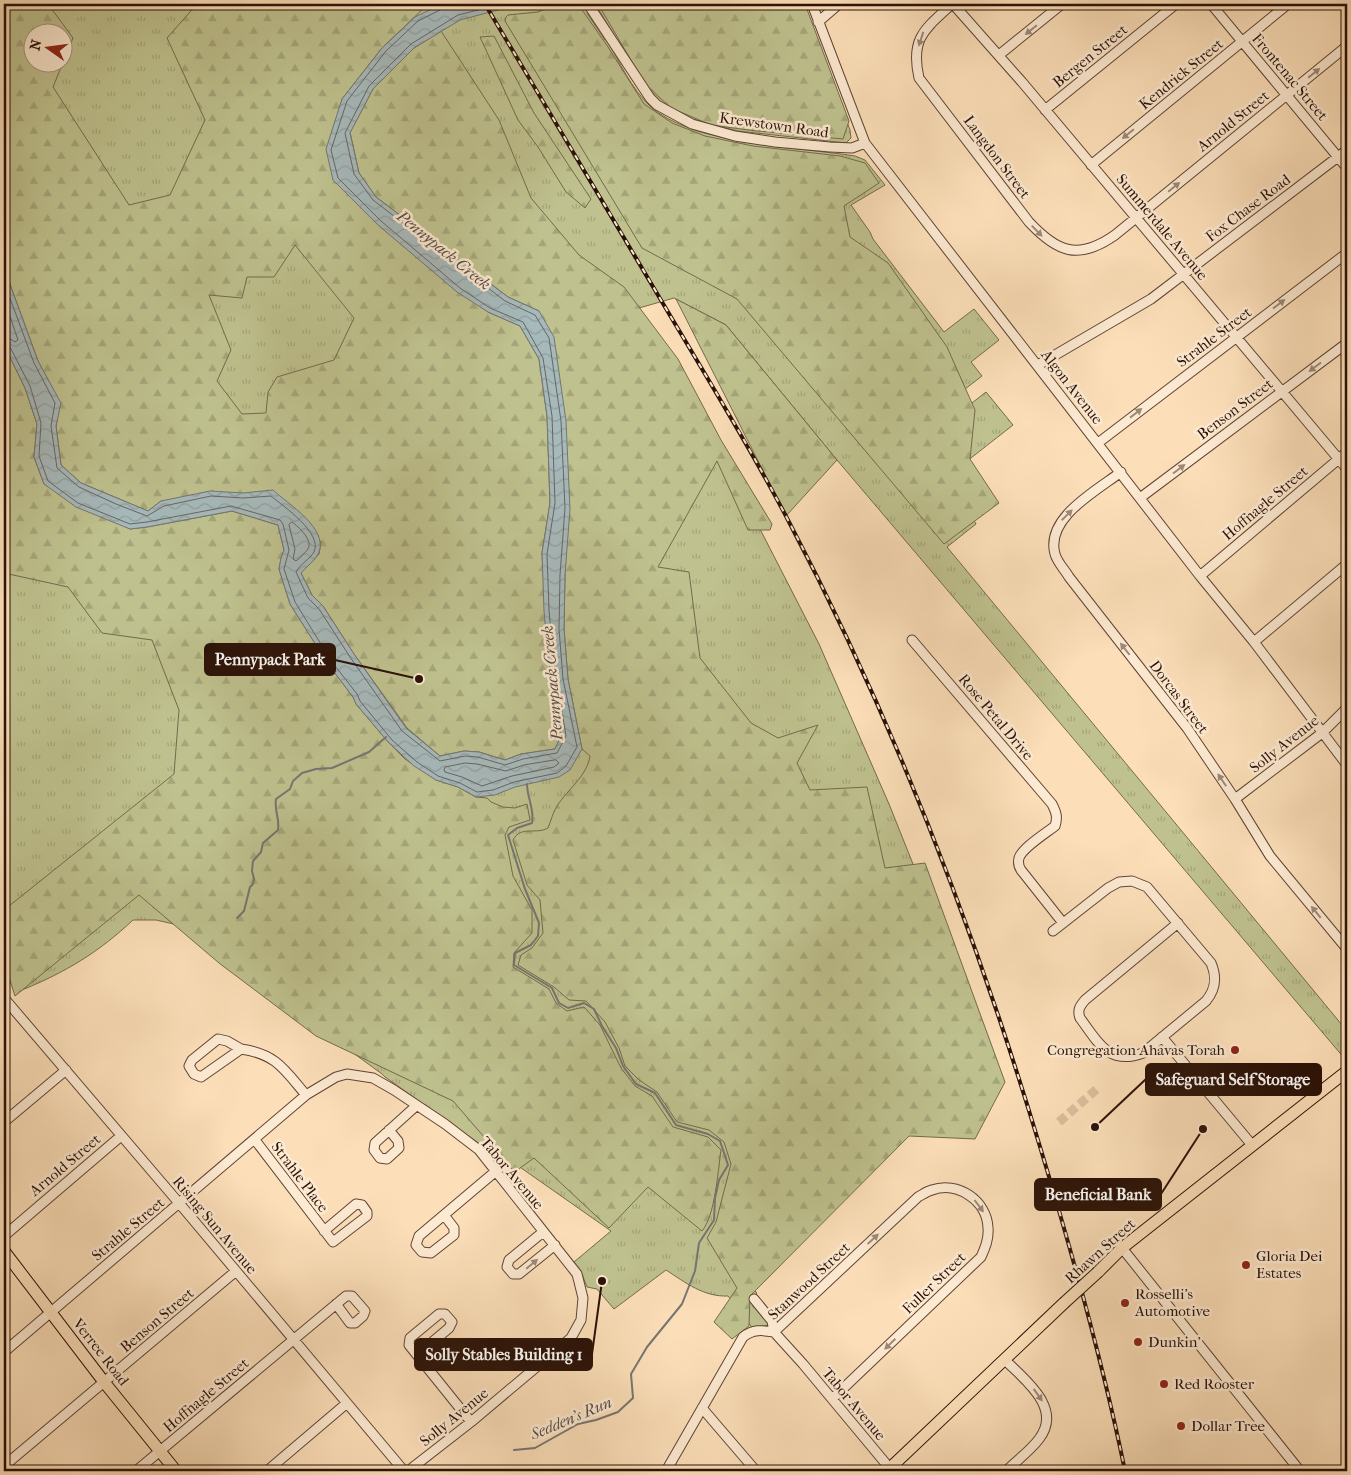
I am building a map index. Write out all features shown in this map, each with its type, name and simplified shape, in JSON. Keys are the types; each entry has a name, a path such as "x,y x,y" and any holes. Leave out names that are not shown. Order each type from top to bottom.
{"main road":[{"name":"Rhawn Street","path":"890,1470 1122,1248 1347,1071"},
{"name":"Verree Road","path":"4,1251 104,1382 176,1471"}],"street":[{"name":"Krewstown Road","path":"588,4 650,98 657,105 692,124 735,136 775,142 852,148 865,143"},
{"name":"Algon Avenue","path":"812,4 865,143 1200,576 1254,642 1347,765"},
{"path":"818,22 840,4"},
{"name":"Summerdale Avenue","path":"953,4 999,55 1347,469"},
{"name":"Langdon Street","path":"953,4 924,30 920,38 916,64 919,78 1029,222 1042,236 1054,245 1070,250 1087,250 1103,244 1136,217"},
{"path":"999,55 1062,4"},
{"name":"Bergen Street","path":"1045,110 1176,4"},
{"name":"Frontenac Street","path":"1211,4 1347,168"},
{"name":"Kendrick Street","path":"1091,165 1288,4"},
{"name":"Arnold Street","path":"1136,217 1347,46"},
{"name":"Fox Chase Road","path":"1038,366 1151,299 1347,150"},
{"name":"Strahle Street","path":"1098,443 1347,253"},
{"name":"Benson Street","path":"1140,498 1347,342"},
{"name":"Hoffnagle Street","path":"1200,576 1347,452"},
{"name":"Dorcas Street","path":"1121,472 1065,514 1056,530 1053,541 1055,555 1069,577 1187,728 1270,856 1347,949"},
{"path":"1254,642 1347,564"},
{"name":"Rose Petal Drive","path":"912,640 1052,804 1057,814 1055,826 1024,852 1019,858 1018,865 1063,923"},
{"name":"Solly Avenue","path":"1235,800 1322,733 1347,708"},
{"path":"1053,931 1108,888 1119,882 1132,881 1148,887 1178,923 1211,963 1215,972 1215,981 1206,1002 1143,1053 1134,1057 1124,1058 1114,1056 1103,1049 1080,1018 1078,1013 1080,1006 1178,923"},
{"name":"Rising Sun Avenue","path":"4,998 404,1471"},
{"path":"1162,1037 1252,1145"},
{"path":"240,1049 202,1077 194,1074 189,1066 192,1060 218,1039 227,1041 240,1049 252,1050 270,1056 306,1095"},
{"path":"4,1122 66,1070"},
{"name":"Strahle Street","path":"4,1352 306,1095 336,1077 347,1074 372,1078"},
{"name":"Tabor Avenue","path":"372,1078 394,1090 479,1150 577,1274 583,1298 580,1321"},
{"path":"389,1130 416,1106"},
{"name":"Arnold Street","path":"4,1236 121,1136"},
{"name":"Strahle Place","path":"255,1140 324,1231 333,1242 367,1216 367,1212 362,1205 356,1204 324,1231"},
{"path":"444,1215 454,1228 454,1235 431,1253 422,1252 416,1245 419,1236 496,1171"},
{"name":"Stanwood Street","path":"666,1471 743,1337 754,1331 765,1330 774,1332 918,1197 931,1190 938,1189"},
{"name":"Fuller Street","path":"832,1400 971,1267 983,1252 988,1239 988,1226 984,1213 968,1194 957,1189 938,1189"},
{"path":"543,1232 509,1260 507,1267 513,1274 519,1274 555,1245"},
{"path":"1122,1248 1300,1471"},
{"name":"Benson Street","path":"4,1466 236,1271"},
{"name":"Tabor Avenue","path":"754,1299 772,1321 774,1332 803,1364 890,1470"},
{"name":"Hoffnagle Street","path":"136,1471 336,1304"},
{"path":"417,1355 449,1328 452,1322 445,1314 439,1314 410,1338 410,1345 417,1355 471,1422"},
{"name":"Solly Avenue","path":"408,1471 471,1422 571,1338 580,1321"},
{"path":"1005,1360 1035,1390 1046,1410 1046,1424 1040,1439 1006,1471"},
{"path":"267,1471 347,1403"},
{"path":"702,1408 756,1471"}],"green space":[{"path":"4,4 803,4 850,130 851,138 846,143 738,131 691,119 662,103 651,93 628,61 597,7 587,13 605,40 607,40 626,75 643,99 669,119 692,129 719,137 777,147 855,156 865,160 885,185 851,205 873,239 944,332 974,309 999,340 971,362 982,376 935,412 945,424 986,392 1013,425 948,476 976,524 947,547 1347,1031 1347,1057 1345,1059 837,460 726,325 674,298 632,310 761,531 819,644 889,804 949,954 795,1249 754,1290 757,1293 750,1300 769,1322 769,1325 752,1328 742,1312 728,1296 703,1292 666,1270 614,1309 597,1289 587,1287 582,1274 574,1262 611,1231 487,1144 484,1147 178,925 156,920 133,920 108,942 81,960 22,990 4,979"},
{"path":"4,4 48,4 61,22 22,22 22,72 59,72 53,87 129,205 170,195 205,120 167,38 197,4 426,4 382,48 342,99 333,180 378,225 417,257 488,312 520,326 539,359 547,416 550,503 542,553 548,656 561,736 555,749 521,754 505,760 479,752 464,751 440,756 407,728 354,654 323,606 312,595 301,573 319,554 321,542 273,491 161,501 148,511 81,483 61,465 56,426 60,403 38,361 4,268","holes":["295,245 354,318 334,360 277,377 268,392 266,413 242,414 217,381 231,350 209,295 242,298 247,277 274,277"]},
{"path":"557,4 578,4 644,104 672,123 705,136 753,146 840,156 865,163 879,183 844,206 850,237 888,263 947,347 975,410 970,459 999,503 944,544 737,299 642,248 505,21 508,15 538,12"},
{"path":"598,4 805,4 849,121 843,139 711,125 671,108 645,84"},
{"path":"441,31 499,120 531,198 579,255 624,287 678,359 721,440 772,524 770,530 748,530 717,461 658,567 689,572 700,658 751,723 778,738 818,725 797,763 810,790 867,787 885,868 925,863 1005,1082 975,1139 909,1136 750,1296 749,1326 732,1339 714,1322 737,1288 707,1238 716,1222 731,1164 724,1142 709,1130 677,1122 657,1092 639,1080 625,1066 619,1048 605,1022 586,1001 569,1000 554,987 518,965 521,955 532,948 543,933 540,900 527,885 513,840 516,835 524,831 539,831 548,828 556,808 585,770 590,756 582,749 568,679 564,629 565,575 539,311 508,297 376,197 359,173 350,132 373,89 414,48"},
{"path":"494,36 534,113 591,199 585,208 566,192 538,147 518,120 480,37"},
{"path":"676,299 726,325 837,460 786,516"},
{"path":"4,345 25,388 37,424 34,457 44,484 130,529 232,511 278,525 284,550 279,569 290,604 356,704 389,743 405,759 436,780 458,787 476,797 487,798 491,802 503,807 515,808 527,804 530,820 509,827 505,835 513,876 532,910 532,933 514,953 513,967 549,989 556,1003 567,1011 584,1007 600,1025 621,1068 635,1086 652,1096 673,1127 708,1137 721,1150 713,1204 702,1231 648,1187 609,1228 534,1158 520,1168 516,1174 453,1101 316,1036 219,963 139,895 15,996 4,962 4,910 174,774 179,710 152,640 102,633 68,587 4,573"}],"water":[{"name":"Pennypack Creek","path":"442,4 521,4 460,20 414,48 373,89 350,133 359,173 376,197 508,297 539,311 554,337 566,421 570,509 565,575 564,629 568,679 582,749 570,770 559,777 515,787 495,795 476,797 458,787 436,780 414,766 389,743 356,704 290,604 279,569 284,550 278,525 232,511 130,529 76,507 44,484 34,457 37,424 25,388 4,345 4,268 38,361 61,403 56,426 61,465 81,483 148,511 161,501 210,491 243,493 273,490 297,509 318,534 320,543 318,555 301,573 312,595 323,606 406,728 440,756 464,751 479,752 505,760 521,754 555,749 561,736 548,656 544,611 542,553 550,503 547,416 539,359 520,326 488,312 457,292 378,225 333,180 326,149 342,99 382,48 415,17"}],"waterway":[{"path":"237,918 244,911 250,887 253,884 253,861 261,852 263,843 278,830 276,799 290,789 293,781 302,773 316,769 332,768 369,752 386,737"},
{"name":"Sedden's Run","path":"514,1450 535,1448 578,1424 618,1412 633,1398 631,1374 647,1347 682,1304 695,1271 699,1243 714,1220 715,1198 719,1180 728,1165 720,1141 708,1134 676,1125 655,1093 636,1084 623,1066 616,1048 594,1009 584,1003 568,1008 559,1003 552,988 514,965 515,953 531,945 538,936 539,923 525,889 508,835 517,828 532,823 533,818 527,784"}],"tunnel":[{"path":"1059,1122 1098,1088"}],"railway":[{"path":"485,4 760,469 827,596 897,750 960,908 1016,1069 1087,1310 1125,1471"}],"place":[{"name":"Pennypack Park","path":"419,679"},
{"name":"Congregation Ahavas Torah","path":"1235,1050"},
{"name":"Safeguard Self Storage","path":"1095,1127"},
{"name":"Beneficial Bank","path":"1203,1129"},
{"name":"Gloria Dei Estates","path":"1246,1265"},
{"name":"Solly Stables Building 1","path":"602,1281"},
{"name":"Rosselli's Automotive","path":"1125,1303"},
{"name":"Dunkin'","path":"1138,1342"},
{"name":"Red Rooster","path":"1164,1384"},
{"name":"Dollar Tree","path":"1181,1426"}]}
